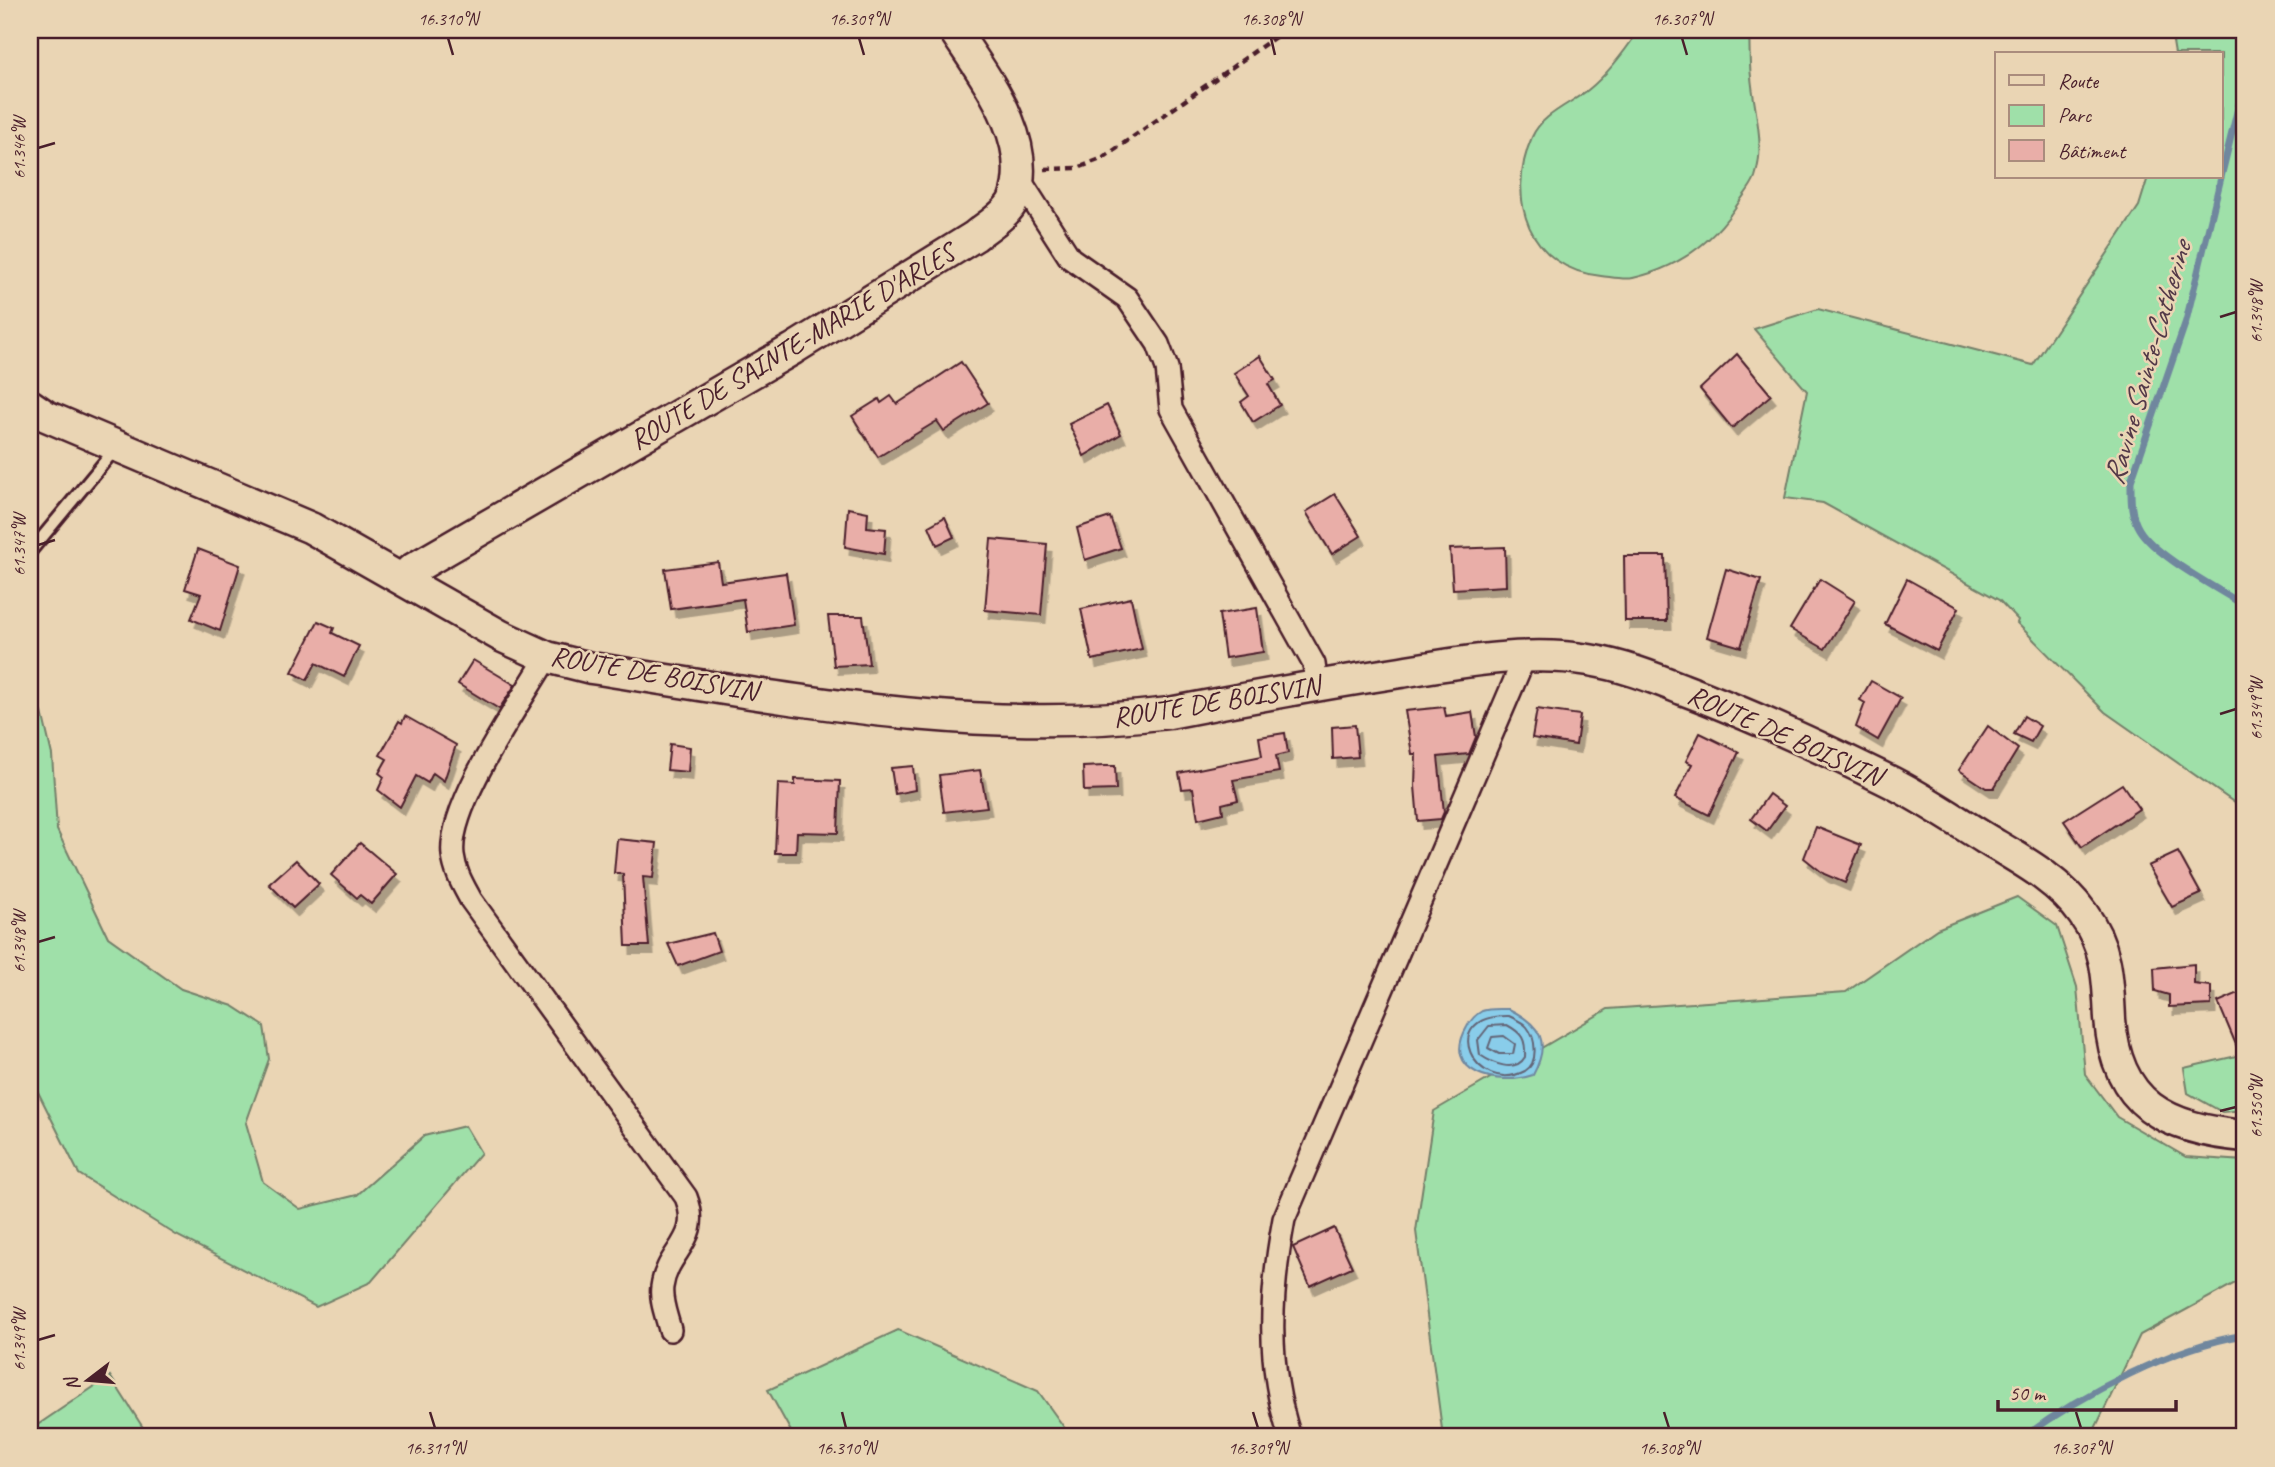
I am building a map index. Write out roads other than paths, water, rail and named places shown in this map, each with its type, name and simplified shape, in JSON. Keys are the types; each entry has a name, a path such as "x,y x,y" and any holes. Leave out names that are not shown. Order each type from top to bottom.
{"main road":[{"name":"ROUTE DE SAINTE-MARIE D'ARLES","path":"404,579 411,570 793,349 975,236 1013,201 1018,177 1017,145 984,76 954,30"},
{"name":"ROUTE DE BOISVIN","path":"30,405 46,416 311,528 502,636 547,657 591,668 900,713 993,719 1126,718 1463,662 1588,659 1634,671 1761,718 1912,793 2035,868 2082,912 2104,950 2109,970 2114,1050 2132,1091 2149,1107 2192,1129 2245,1136"}],"street":[{"path":"1018,177 1070,258 1127,298 1158,344 1167,368 1171,409 1314,664 1317,685"},
{"path":"547,657 466,798 455,827 452,853 456,871 471,900 686,1197 693,1221 662,1287 670,1330"},
{"path":"1290,1437 1272,1356 1273,1282 1284,1219 1524,659"}],"lane":[{"path":"30,552 117,446"}],"water":[{"path":"1509,1009 1529,1021 1540,1036 1541,1053 1533,1075 1505,1079 1477,1073 1467,1066 1461,1056 1461,1043 1467,1027 1482,1011"}],"waterway":[{"name":"Ravine Sainte-Catherine","path":"2222,173 2245,79"},
{"name":"Ravine Sainte-Catherine","path":"2221,178 2186,321 2131,481 2132,506 2139,529 2158,550 2245,606"},
{"name":"Ravine Sainte-Catherine","path":"2024,1437 2073,1404 2130,1374 2189,1350 2245,1335"}]}
